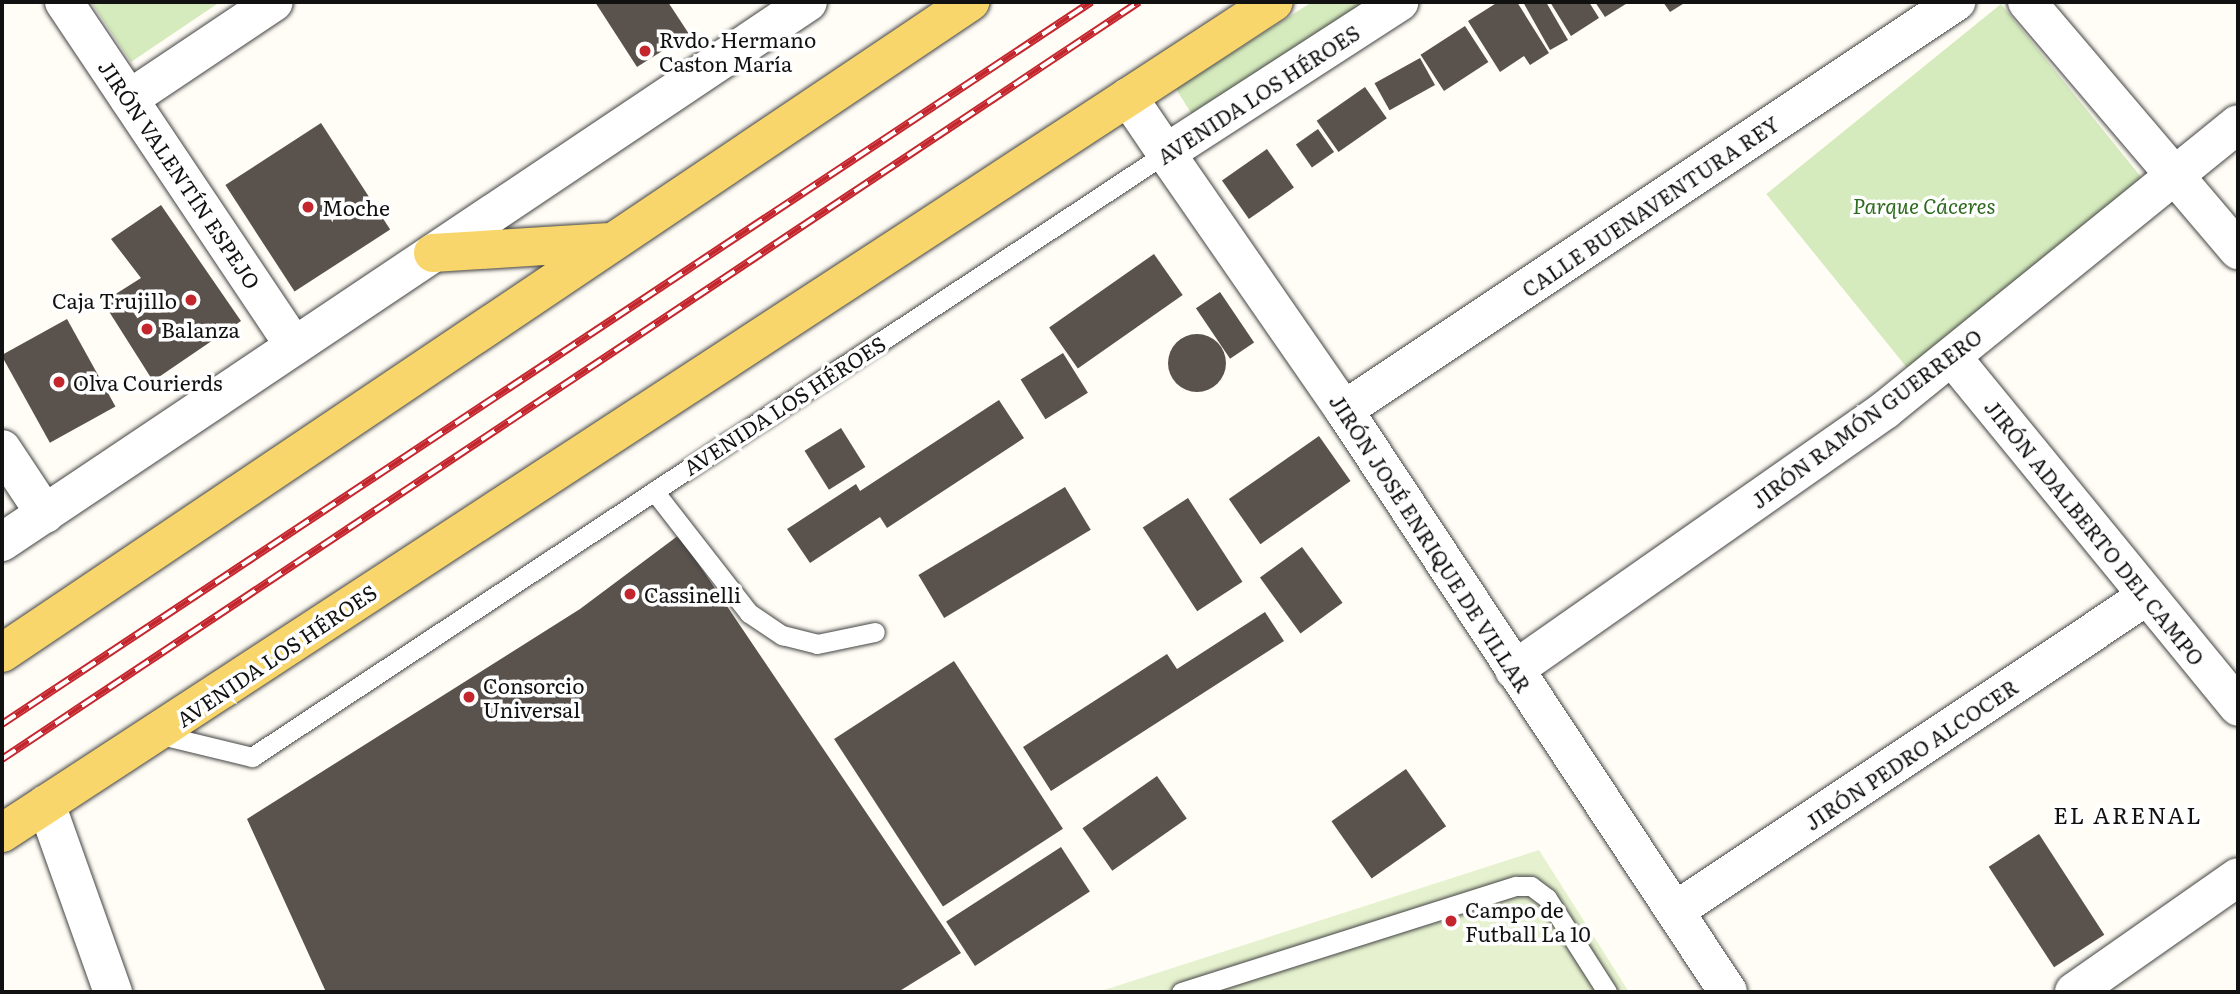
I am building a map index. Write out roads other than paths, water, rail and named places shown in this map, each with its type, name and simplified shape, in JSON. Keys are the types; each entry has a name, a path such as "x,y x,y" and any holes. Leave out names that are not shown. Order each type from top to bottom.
{"main road":[{"path":"2,653 608,242 970,2"},
{"name":"AVENIDA LOS HÉROES","path":"2,833 1274,2"},
{"path":"433,253 608,242"}],"street":[{"name":"JIRÓN VALENTÍN ESPEJO","path":"64,2 294,346"},
{"path":"130,99 274,2"},
{"path":"2,542 808,2"},
{"name":"AVENIDA LOS HÉROES","path":"1166,153 1399,2"},
{"name":"CALLE BUENAVENTURA REY","path":"1344,410 1956,2"},
{"path":"2027,2 2238,250"},
{"name":"JIRÓN JOSÉ ENRIQUE DE VILLAR","path":"1128,97 1344,410 1728,992"},
{"name":"JIRÓN RAMÓN GUERRERO","path":"1514,670 1885,410 2176,177 2238,124"},
{"name":"JIRÓN ADALBERTO DEL CAMPO","path":"1952,357 2238,707"},
{"path":"2,449 45,514"},
{"name":"JIRÓN PEDRO ALCOCER","path":"1675,911 2147,597"},
{"path":"46,804 113,992"},
{"path":"2074,992 2238,877"}],"lane":[{"name":"AVENIDA LOS HÉROES","path":"157,734 252,757 1166,153"},
{"path":"654,491 749,613 782,635 817,644 875,632"},
{"path":"1181,992 1516,886 1531,887 1547,898 1606,992"}],"railway":[{"path":"2,724 1091,2"},
{"path":"2,759 1139,2"}],"place":[{"name":"Rvdo. Hermano Caston María","path":"645,51"},
{"name":"Moche","path":"308,207"},
{"name":"Caja Trujillo","path":"191,300"},
{"name":"Balanza","path":"147,329"},
{"name":"Olva Courierds","path":"59,382"},
{"name":"Cassinelli","path":"630,594"},
{"name":"Consorcio Universal","path":"469,697"},
{"name":"Campo de Futball La 10","path":"1451,921"}],"district":[{"name":"EL ARENAL","path":"2128,814"}],"park label":[{"name":"Parque Cáceres","path":"1924,205"}]}
